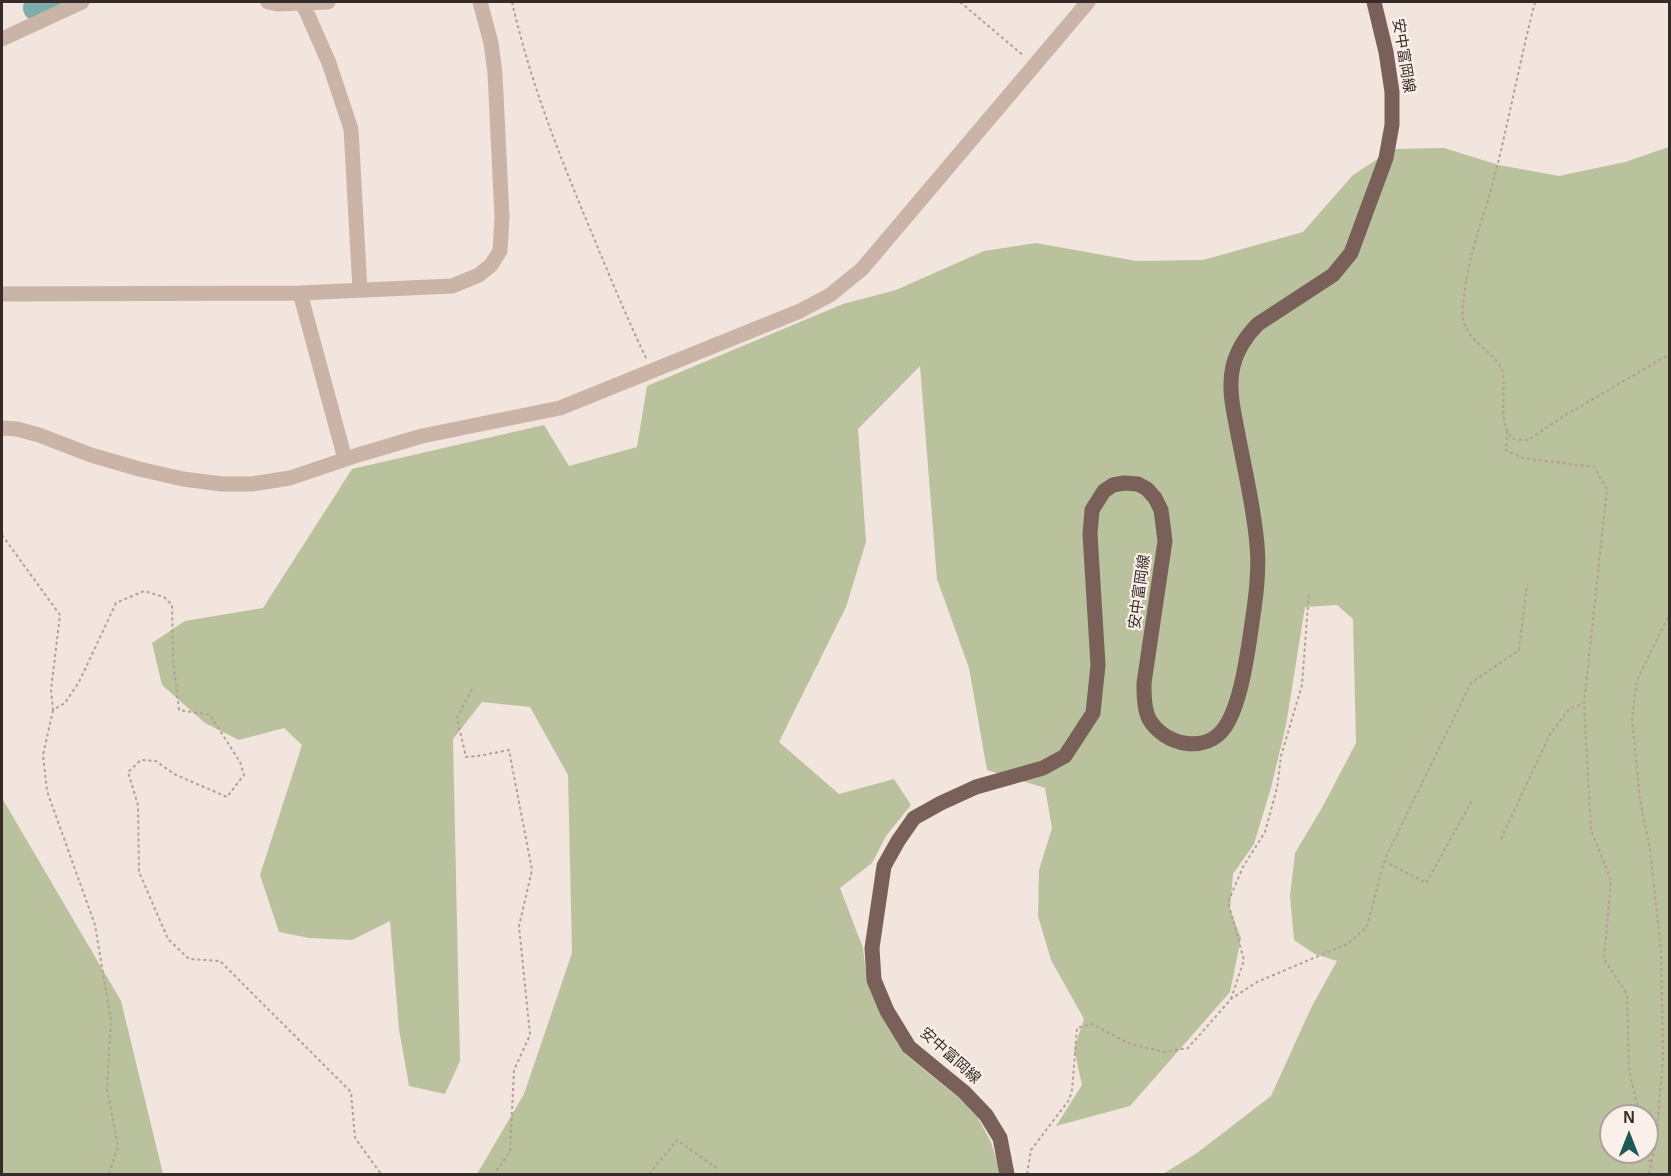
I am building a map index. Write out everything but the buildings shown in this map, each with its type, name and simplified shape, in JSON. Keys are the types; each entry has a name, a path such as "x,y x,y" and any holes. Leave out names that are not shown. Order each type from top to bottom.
{"main road":[{"name":"安中富岡線","path":"1007,1174 1000,1138 986,1115 964,1092 909,1047 887,1011 874,980 872,948 884,866 914,818 976,787 1043,768 1065,756 1084,729 1093,713 1098,678 1090,534 1092,510 1104,491 1113,485 1138,484 1147,489 1158,504 1163,526 1165,542 1144,683 1148,716 1167,737 1188,744 1211,740 1223,730 1230,718 1238,699 1254,609 1257,576 1257,545 1231,395 1232,368 1239,349 1258,324 1333,275 1351,252 1386,158 1392,126 1392,92 1386,52 1374,2"}],"street":[{"path":"2,39 82,2"},
{"path":"268,2 277,4 328,2"},
{"path":"2,294 300,293 452,286 479,275 492,265 500,251 502,218 492,43 480,2"},
{"path":"2,428 17,429 39,435 91,455 183,479 222,484 252,484 290,478 422,436 560,408 653,372 800,311 830,295 862,269 1088,2"},
{"path":"303,4 329,63 351,129 360,290"},
{"path":"300,293 345,459"}],"path":[{"path":"512,2 535,90 565,171 631,328 653,372"},
{"path":"960,2 1034,64"},
{"path":"1535,2 1516,75 1494,180 1465,280 1463,320 1480,348 1497,360 1503,373 1506,450 1521,458 1594,467 1607,489 1584,704 1591,830 1611,880 1604,959 1627,994 1629,1071 1637,1104"},
{"path":"1507,431 1515,439 1528,440 1564,416 1670,354"},
{"path":"2,535 60,615 51,690 53,710 43,754 47,791 95,925 111,1021 107,1089 118,1146 109,1174"},
{"path":"1027,1174 1031,1150 1069,1100 1072,1090 1077,1028 1092,1024 1130,1044 1166,1052 1188,1048 1231,999 1257,982 1347,944 1367,927 1384,861 1472,683 1519,650 1527,584"},
{"path":"53,710 65,702 79,682 116,603 144,591 164,597 172,605 173,660 179,710 210,715 240,762 244,775 227,797 174,774 156,761 141,760 128,772 138,805 139,872 168,939 189,959 220,961 351,1092 355,1138 381,1174"},
{"path":"1231,999 1244,960 1228,902 1243,867 1265,832 1277,788 1281,756 1302,685 1309,592"},
{"path":"1649,1174 1656,1143 1663,1058 1661,950 1650,849 1640,800 1632,718 1637,680 1670,613"},
{"path":"472,689 457,718 466,757 509,750 532,870 519,926 530,1035 514,1070 510,1152 494,1174"},
{"path":"1501,839 1550,734 1569,709 1584,704"},
{"path":"1384,861 1426,883 1473,800"},
{"path":"649,1174 677,1140 718,1169"}],"green space":[{"path":"1669,147 1669,1174 1163,1174 1197,1153 1271,1096 1311,1008 1337,961 1315,954 1294,940 1290,896 1295,853 1356,743 1353,619 1337,605 1305,607 1286,725 1271,788 1254,844 1233,874 1230,909 1241,938 1230,992 1130,1106 1056,1126 1082,1085 1074,1049 1084,1019 1051,960 1038,916 1039,870 1052,828 1045,788 987,770 969,668 937,579 920,366 858,429 866,542 846,607 779,742 839,794 894,779 911,805 886,836 872,863 840,888 863,948 867,981 881,1014 905,1054 960,1099 978,1118 991,1142 999,1174 477,1174 524,1094 572,953 568,775 530,707 482,702 453,739 460,1061 445,1094 409,1086 399,1029 390,921 352,940 309,938 279,932 260,875 302,745 284,728 239,740 205,723 162,685 152,643 185,621 263,608 352,469 544,425 569,466 637,447 647,386 843,304 896,290 984,251 1036,243 1136,261 1203,260 1303,232 1353,175 1393,149 1444,148 1499,165 1559,176 1625,162"},
{"path":"2,798 121,1001 163,1174 2,1174"}],"waterway":[{"path":"36,8 52,2"}]}
